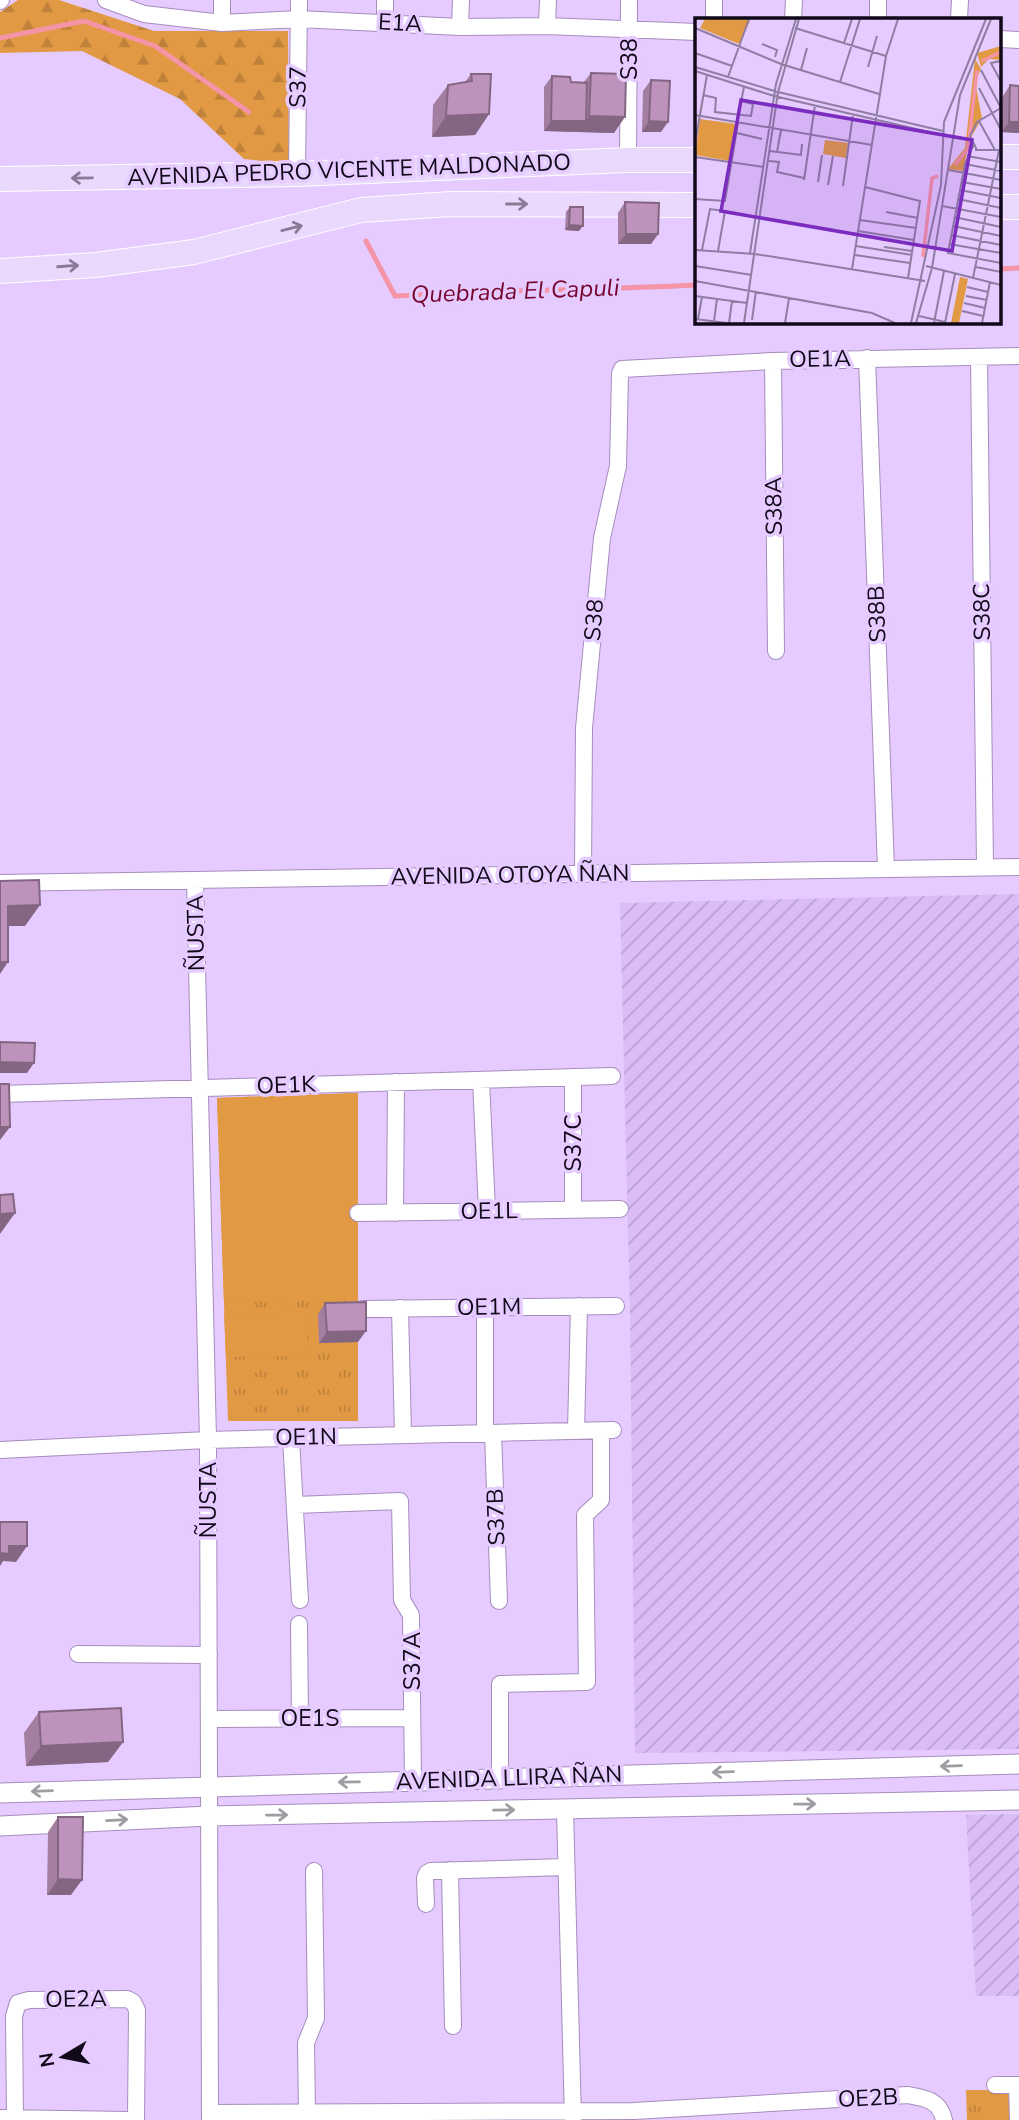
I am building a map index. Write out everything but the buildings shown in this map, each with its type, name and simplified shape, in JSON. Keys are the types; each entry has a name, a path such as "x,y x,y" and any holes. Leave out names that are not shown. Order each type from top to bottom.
{"main road":[{"name":"AVENIDA PEDRO VICENTE MALDONADO","path":"0,179 297,174 628,160 695,160"},
{"name":"AVENIDA PEDRO VICENTE MALDONADO","path":"0,271 96,265 194,252 361,210 450,204 695,205"}],"street":[{"name":"E1A","path":"106,0 222,23 299,19 460,27 547,26 695,32"},
{"path":"222,0 222,23"},
{"name":"S37","path":"297,174 299,0"},
{"path":"385,0 385,22"},
{"path":"460,27 461,0"},
{"path":"547,26 548,0"},
{"name":"S38","path":"628,160 629,0"},
{"path":"714,0 714,18"},
{"path":"793,18 794,0"},
{"path":"878,0 878,18"},
{"path":"960,0 960,18"},
{"name":"OE1A","path":"622,369 773,360 1019,356"},
{"name":"S38C","path":"979,357 985,867"},
{"name":"S38B","path":"867,358 886,869"},
{"name":"S38A","path":"773,360 776,651"},
{"name":"S38","path":"583,874 583,729 602,538 618,466 622,369"},
{"name":"AVENIDA OTOYA ÑAN","path":"0,883 1019,867"},
{"name":"ÑUSTA","path":"195,880 208,1440 210,2116"},
{"name":"OE1K","path":"0,1094 612,1076"},
{"name":"S37C","path":"573,1077 573,1210"},
{"path":"481,1080 487,1211"},
{"path":"395,1213 396,1082"},
{"name":"OE1L","path":"358,1213 620,1209"},
{"path":"576,1431 579,1306"},
{"name":"OE1M","path":"362,1309 616,1306"},
{"name":"S37B","path":"485,1307 499,1601"},
{"path":"400,1308 403,1435"},
{"name":"OE1N","path":"0,1450 208,1440 607,1430 601,1500 585,1515 587,1682 500,1684 500,1778"},
{"path":"291,1438 300,1600"},
{"name":"S37A","path":"295,1505 400,1502 402,1600 411,1615 413,1780"},
{"path":"299,1624 300,1718"},
{"path":"78,1654 209,1655"},
{"name":"OE1S","path":"209,1719 412,1718"},
{"name":"AVENIDA LLIRA ÑAN","path":"0,1793 1019,1764"},
{"name":"AVENIDA LLIRA ÑAN","path":"0,1826 209,1816 1019,1800"},
{"path":"565,1809 573,2116"},
{"path":"426,1903 427,1873 566,1867"},
{"path":"450,1870 453,2026"},
{"path":"307,2113 306,2043 316,2018 314,1871"},
{"name":"OE2A","path":"7,2119 14,2016 18,2003 29,2000 127,1999 134,2002 137,2010 136,2120"},
{"path":"995,2085 1018,2085 1018,2120"},
{"name":"OE2B","path":"210,2116 307,2113 573,2116 908,2095 928,2098 937,2104 944,2120"},
{"path":"7,2119 128,2120"}],"shaded area":[{"path":"1019,894 1019,1749 635,1753 630,1312 620,903"},
{"path":"1019,1814 1019,1996 976,1996 966,1815"}],"green space":[{"path":"18,0 59,0 154,31 288,31 289,164 244,159 180,99 82,51 0,53 0,12"},
{"path":"358,1093 358,1421 228,1421 217,1098"},
{"path":"358,1093 358,1299 224,1303 217,1098"},
{"path":"306,1311 308,1356 226,1357 224,1314"},
{"path":"966,2090 1010,2090 1011,2120 967,2120"}],"waterway":[{"name":"Quebrada El Capuli","path":"0,38 84,21 155,46 249,112"},
{"name":"Quebrada El Capuli","path":"366,241 395,296 695,285"},
{"name":"Quebrada El Capuli","path":"1002,269 1019,268"}]}
